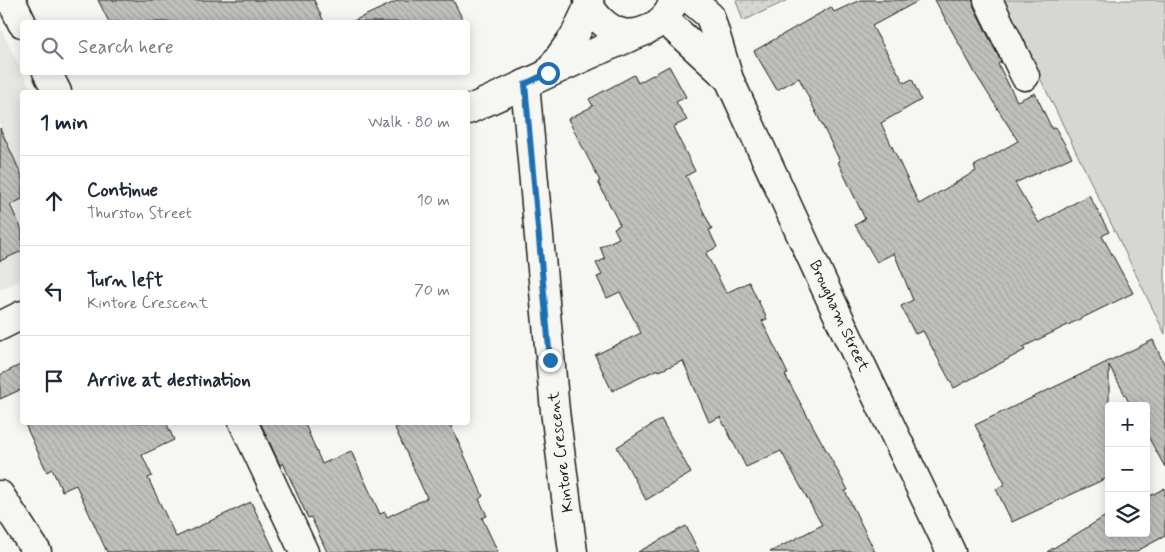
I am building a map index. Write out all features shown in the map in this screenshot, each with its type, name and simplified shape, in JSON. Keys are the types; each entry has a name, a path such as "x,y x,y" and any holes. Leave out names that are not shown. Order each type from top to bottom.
{"street":[{"path":"11,0 21,20"},
{"name":"Brougham Street","path":"690,0 710,16 729,79 848,337 951,552"},
{"path":"988,0 1025,76"},
{"path":"588,3 602,23 623,33 661,17"},
{"path":"536,78 575,35 588,3"},
{"path":"470,109 661,17"},
{"name":"Brougham Street","path":"661,17 729,79"},
{"path":"48,75 56,90"},
{"name":"Kintore Crescent","path":"536,78 554,403 573,552"},
{"path":"0,326 20,316"},
{"path":"243,425 304,552"},
{"path":"0,495 37,552"}],"shaded area":[{"path":"736,0 788,0 743,21"},
{"path":"1002,0 1165,0 1165,334"},
{"path":"0,27 20,68 20,75 24,75 31,90 20,90 20,281 0,290"}],"building":[{"path":"98,0 314,0 323,20 108,20"},
{"path":"399,0 453,0 463,20 355,20"},
{"path":"860,0 920,0 872,26 904,83 912,79 921,100 881,123 919,204 976,171 974,166 1018,141 975,73 935,0 973,0 974,7 1001,62 998,64 1017,101 1035,93 1052,129 1055,127 1072,157 1015,183 1039,223 1089,195 1109,232 1102,236 1133,293 1023,347 1025,350 954,388 923,331 915,334 901,306 913,300 894,253 877,262 855,225 865,219 838,162 840,161 799,78 777,90 754,51 831,7 834,12"},
{"path":"669,66 686,97 676,102 687,120 673,127 695,171 686,176 712,229 709,230 717,247 706,253 726,293 749,282 767,319 762,321 788,374 785,375 848,490 845,491 875,552 770,552 822,525 781,451 746,467 720,417 709,422 683,361 659,371 658,369 612,391 595,355 641,333 620,292 607,298 597,277 602,275 596,263 605,259 600,247 619,238 614,228 620,225 568,119 593,106 589,99 634,75 638,83"},
{"path":"0,128 20,172 20,200 10,205 20,226 20,252 0,261"},
{"path":"1153,340 1165,366 1165,467 1150,440 1150,402 1129,402 1109,365 1109,402 1105,402 1105,479 1012,522 996,489 1005,484 975,425"},
{"path":"20,365 20,390 0,399 0,375"},
{"path":"661,419 691,473 646,500 617,447"},
{"path":"25,425 167,425 174,440 142,455 152,476 148,478 176,537 251,502 275,552 107,552 76,485 62,491 52,469 47,472"},
{"path":"261,425 305,425 322,464 351,451 380,514 385,512 387,517 427,498 395,428 401,425 450,425 483,496 479,499 487,516 482,518 498,552 327,552 311,517 308,518 283,463 280,465"},
{"path":"1165,488 1165,536 1135,552 1047,552 1105,516 1105,537 1150,537 1150,496"},
{"path":"686,526 699,552 638,552"}],"route":[{"path":"548,73 525,84 550,360"}]}
